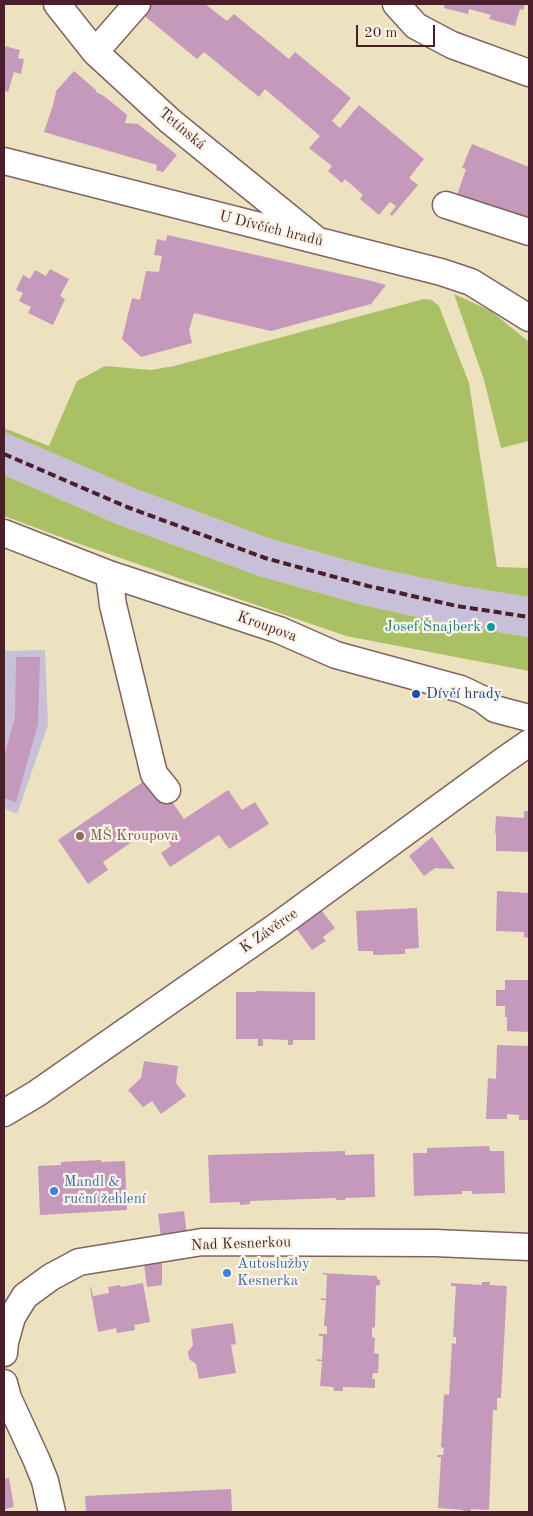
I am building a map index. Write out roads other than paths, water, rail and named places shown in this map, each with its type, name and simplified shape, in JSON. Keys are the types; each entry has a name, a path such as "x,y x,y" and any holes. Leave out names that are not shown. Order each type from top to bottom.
{"street":[{"name":"Tetínská","path":"57,4 95,52 170,121 319,242"},
{"path":"95,52 137,4"},
{"path":"396,4 416,26 452,45 529,73"},
{"name":"U Dívčích hradů","path":"4,161 441,272 471,282 529,318"},
{"path":"446,205 529,232"},
{"name":"Kroupova","path":"4,534 109,574 279,630 336,655 461,689 482,699 495,709 529,718"},
{"path":"109,574 113,605 154,774 166,790"},
{"name":"K Závěrce","path":"4,1113 36,1094 277,926 529,743"},
{"name":"Nad Kesnerkou","path":"4,1353 12,1317 25,1296 51,1277 79,1262 202,1242 435,1243 529,1247"},
{"path":"4,1383 8,1398 45,1481 52,1512"}],"railway":[{"path":"4,454 127,507 265,558 368,586 457,606 529,617"}],"place":[{"name":"Josef Šnajberk","path":"491,627"},
{"name":"Dívčí hrady","path":"416,694"},
{"name":"MŠ Kroupova","path":"80,836"},
{"name":"Mandl & ruční žehlení","path":"54,1191"},
{"name":"Autoslužby Kesnerka","path":"227,1273"}]}
